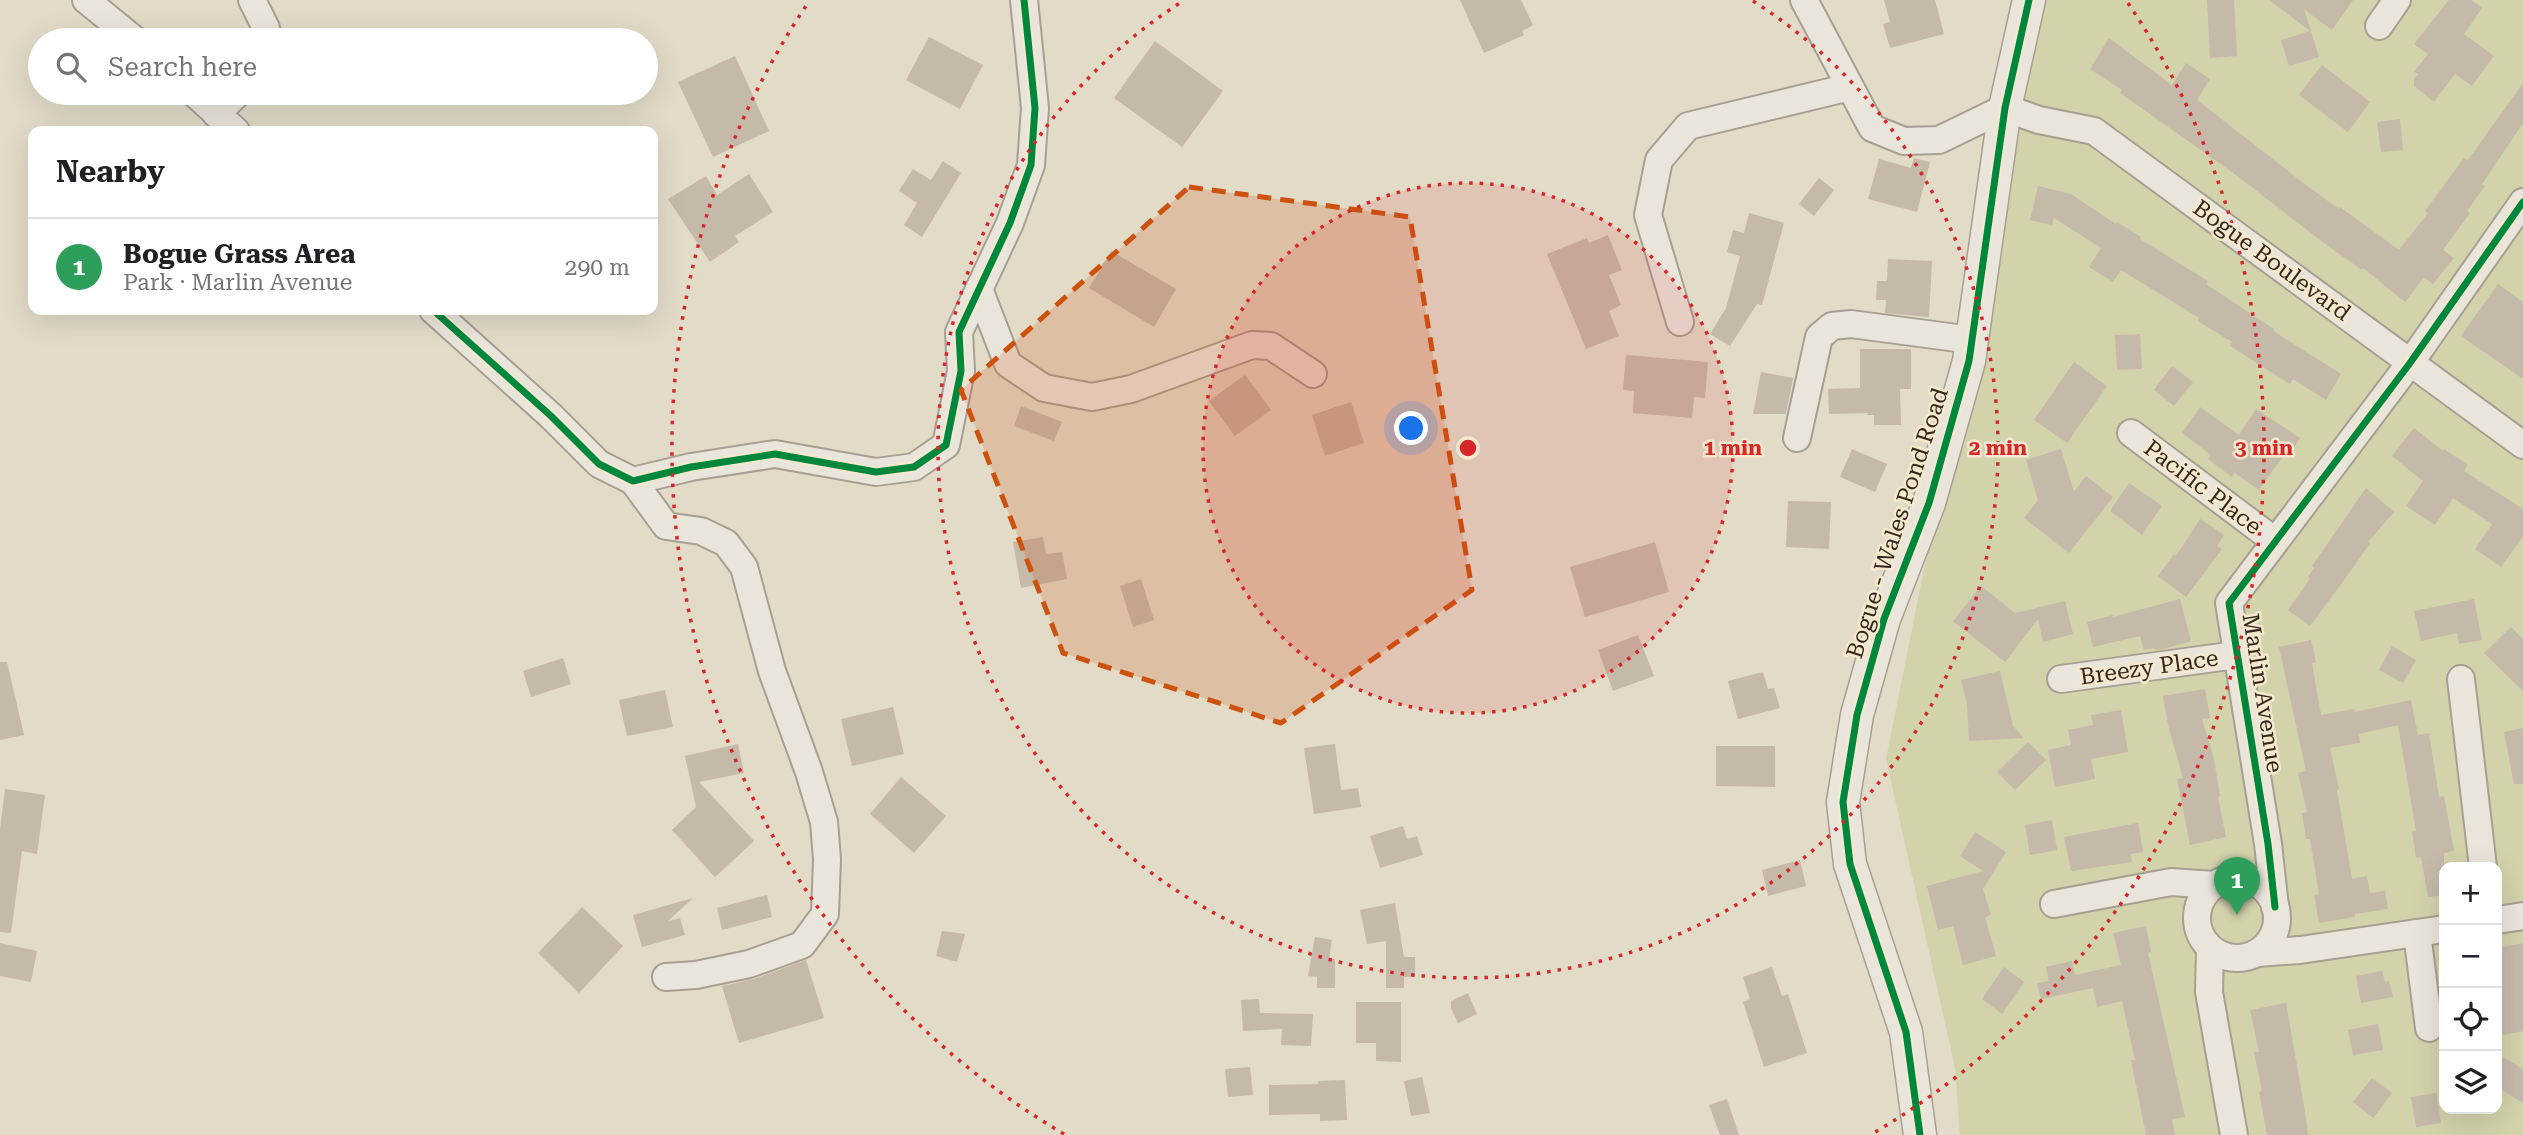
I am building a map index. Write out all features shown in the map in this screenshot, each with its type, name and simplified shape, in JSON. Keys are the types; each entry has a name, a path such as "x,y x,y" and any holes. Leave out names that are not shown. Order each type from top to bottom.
{"street":[{"path":"86,0 120,28"},
{"path":"252,0 266,28"},
{"path":"633,481 691,467 775,454 876,472 914,467 946,445 961,372 959,332 1010,223 1031,165 1035,108 1024,0"},
{"path":"1804,0 1872,128 1904,141 1939,139 2005,108"},
{"name":"Bogue - Wales Pond Road","path":"1920,1135 1906,1032 1850,864 1843,802 1861,703 1885,619 1929,503 1969,361 2005,108 2029,0"},
{"path":"2379,26 2397,0"},
{"path":"1680,322 1648,215 1659,160 1688,126 1850,88"},
{"path":"207,105 230,126"},
{"path":"216,114 225,105"},
{"name":"Bogue Boulevard","path":"2005,108 2039,120 2094,131 2523,445"},
{"name":"Marlin Avenue","path":"2276,915 2268,845 2229,603 2410,363 2523,202"},
{"path":"979,289 1008,364 1044,388 1092,397 1143,385 1252,345 1271,346 1312,374"},
{"path":"439,315 551,416 599,464 633,481 666,526 701,531 726,543 744,567 772,671 824,822 827,859 825,914 802,945 749,964 696,975 666,977"},
{"path":"1797,438 1819,337 1832,326 1851,324 1972,340"},
{"name":"Pacific Place","path":"2131,433 2275,541"},
{"name":"Breezy Place","path":"2061,679 2236,655"},
{"path":"2461,679 2482,862"},
{"path":"2241,878 2268,845"},
{"path":"2300,950 2276,915 2264,889 2254,882 2241,878 2227,879 2204,894 2199,907 2198,930 2210,949 2235,959 2252,955 2300,950 2439,930"},
{"path":"2054,904 2171,882 2214,885"},
{"path":"2171,882 2199,907"},
{"path":"2209,992 2273,935 2276,915"},
{"path":"2502,919 2523,916"},
{"path":"2417,933 2429,1028"},
{"path":"2210,949 2209,992 2234,1135"}],"highlighted area":[{"path":"1189,187 1410,217 1472,590 1281,723 1063,653 961,390"}],"green space":[{"path":"2038,0 2523,0 2523,1135 1960,1135 1955,1068 1886,759"}],"building":[{"path":"1460,0 1521,0 1533,25 1522,31 1524,35 1484,53"},
{"path":"1884,0 1935,0 1944,34 1890,48 1883,24 1890,22"},
{"path":"2207,0 2234,0 2237,56 2210,58"},
{"path":"2269,0 2353,0 2332,30 2304,9 2319,57 2289,66 2281,40 2310,31"},
{"path":"2449,0 2471,0 2482,8 2464,34 2494,56 2472,86 2455,74 2434,102 2414,86 2414,79 2418,74 2414,72 2428,54 2414,44"},
{"path":"929,37 983,65 960,109 906,80"},
{"path":"2109,38 2172,85 2186,63 2210,79 2197,100 2306,185 2399,250 2428,213 2425,211 2464,158 2468,160 2523,83 2523,123 2482,184 2485,186 2467,211 2470,213 2443,250 2454,258 2433,284 2424,277 2405,302 2363,268 2362,270 2328,246 2232,172 2120,93 2122,90 2090,69"},
{"path":"1155,41 1223,91 1182,147 1114,98"},
{"path":"735,56 769,131 713,157 678,82"},
{"path":"2322,65 2370,102 2348,132 2299,95"},
{"path":"2400,119 2403,150 2381,152 2377,122"},
{"path":"1914,158 1930,162 1917,212 1868,199 1879,159 1911,168"},
{"path":"943,161 961,173 922,237 904,225 917,203 899,191 913,169 931,180"},
{"path":"749,174 773,212 735,236 739,242 710,262 668,199 706,176 717,195"},
{"path":"1819,178 1834,190 1814,216 1799,204"},
{"path":"2038,186 2071,194 2116,224 2117,222 2208,281 2206,284 2274,329 2273,331 2341,374 2326,400 2293,379 2290,384 2230,346 2232,342 2198,321 2199,318 2121,270 2113,282 2089,267 2101,248 2054,218 2052,225 2030,220"},
{"path":"1749,213 1784,223 1762,305 1757,304 1730,346 1710,334 1726,308 1740,256 1727,252 1733,230 1744,233"},
{"path":"1608,235 1622,270 1609,275 1621,305 1609,311 1619,336 1586,349 1547,254 1587,238 1589,243"},
{"path":"1111,251 1176,289 1154,327 1089,288"},
{"path":"1888,259 1932,261 1929,317 1885,313 1886,300 1876,300 1877,281 1887,281"},
{"path":"2498,284 2523,302 2523,379 2461,336"},
{"path":"2140,334 2142,369 2117,370 2115,335"},
{"path":"1860,349 1911,349 1911,389 1900,389 1901,425 1874,425 1874,415 1867,415 1868,413 1829,414 1828,389 1860,388"},
{"path":"1626,355 1708,362 1705,398 1694,397 1692,418 1633,413 1634,391 1623,390"},
{"path":"2074,362 2107,386 2067,443 2034,420"},
{"path":"2172,366 2193,382 2174,406 2154,390"},
{"path":"1761,372 1793,378 1786,414 1753,414"},
{"path":"1245,375 1271,410 1235,436 1209,401"},
{"path":"1351,402 1364,443 1325,456 1312,415"},
{"path":"1021,406 1062,422 1054,441 1014,426"},
{"path":"2200,407 2239,435 2256,409 2300,438 2288,457 2284,455 2259,490 2235,473 2232,477 2208,459 2211,455 2182,433"},
{"path":"2414,428 2443,451 2444,449 2468,465 2464,471 2523,509 2523,536 2501,567 2475,549 2492,524 2453,498 2435,525 2406,506 2423,481 2392,456"},
{"path":"1852,449 1887,464 1875,492 1840,477"},
{"path":"2061,449 2074,492 2086,476 2113,497 2069,553 2024,518 2038,500 2026,460"},
{"path":"2129,483 2162,506 2142,535 2110,511"},
{"path":"2366,488 2394,512 2368,542 2370,543 2355,565 2310,626 2288,610 2310,579 2308,577 2314,568 2312,566"},
{"path":"1788,501 1831,502 1829,549 1786,547"},
{"path":"2200,519 2224,535 2217,546 2222,549 2186,597 2158,576 2174,554 2176,556"},
{"path":"1043,537 1046,554 1062,552 1067,579 1021,588 1013,542"},
{"path":"1655,542 1669,592 1585,617 1570,567"},
{"path":"1141,579 1154,620 1133,627 1120,586"},
{"path":"1981,586 2015,613 2065,601 2073,634 2043,642 2038,619 2005,662 1953,621"},
{"path":"2180,599 2191,641 2163,649 2144,650 2140,636 2093,647 2087,622"},
{"path":"2474,599 2482,640 2459,644 2457,633 2421,641 2414,611"},
{"path":"2511,627 2523,639 2523,691 2484,653"},
{"path":"1638,635 1654,676 1613,691 1598,650"},
{"path":"2311,640 2321,715 2354,709 2355,712 2411,700 2418,735 2429,733 2439,797 2444,796 2454,851 2444,853 2444,862 2439,862 2439,896 2428,897 2421,857 2416,858 2412,832 2416,831 2398,725 2359,734 2360,743 2330,748 2352,879 2367,876 2370,893 2385,891 2388,909 2319,923 2314,895 2319,894 2310,839 2306,839 2302,813 2307,812 2298,773 2306,771 2279,647"},
{"path":"2392,646 2416,660 2403,683 2379,670"},
{"path":"563,658 571,684 531,697 523,671"},
{"path":"0,662 7,662 24,735 0,740"},
{"path":"2000,671 2013,726 2024,738 1969,741 1967,703 1961,680"},
{"path":"1763,672 1768,689 1774,688 1780,708 1738,719 1728,681"},
{"path":"2205,689 2210,718 2202,719 2214,759 2226,837 2190,845 2177,779 2183,778 2163,696"},
{"path":"665,690 673,727 627,736 619,700"},
{"path":"893,707 904,754 852,766 841,719"},
{"path":"2121,710 2128,752 2091,759 2095,779 2055,787 2048,750 2071,745 2068,730 2093,725 2091,715"},
{"path":"2523,728 2523,784 2514,784 2504,732"},
{"path":"2028,742 2046,760 2015,790 1997,772"},
{"path":"738,744 744,773 699,782 754,841 715,877 672,830 696,807 685,756"},
{"path":"1335,744 1341,790 1358,788 1361,807 1314,814 1304,748"},
{"path":"1716,746 1775,746 1775,787 1716,786"},
{"path":"901,777 946,816 914,853 870,814"},
{"path":"5,789 45,795 37,854 22,851 11,933 0,932 0,829"},
{"path":"2052,820 2057,850 2030,855 2025,825"},
{"path":"2138,823 2143,852 2131,854 2132,862 2071,871 2064,837"},
{"path":"1403,826 1407,839 1417,836 1423,855 1380,868 1370,836"},
{"path":"1975,832 2006,852 1983,889 1991,915 1985,917 1996,956 1963,965 1953,926 1938,930 1927,886 1983,871 1960,856"},
{"path":"1800,860 1806,886 1768,896 1762,870"},
{"path":"767,895 772,917 722,930 717,908"},
{"path":"693,898 668,921 680,918 685,935 642,947 633,915"},
{"path":"1395,903 1404,957 1415,957 1415,977 1404,977 1404,988 1386,988 1386,941 1367,944 1360,910"},
{"path":"582,907 623,946 579,993 538,953"},
{"path":"2146,926 2151,952 2148,953 2185,1117 2172,1119 2175,1135 2146,1135 2131,1060 2135,1060 2122,1001 2097,1007 2093,988 2041,999 2037,983 2049,981 2046,967 2072,961 2075,975 2121,965 2113,933"},
{"path":"942,931 965,934 957,962 936,956"},
{"path":"1315,937 1332,940 1329,959 1335,959 1335,988 1317,988 1317,977 1308,976"},
{"path":"0,943 37,951 31,982 0,976"},
{"path":"2523,943 2523,1031 2502,1035 2502,988 2502,947"},
{"path":"806,960 824,1018 739,1043 722,986 754,979"},
{"path":"1772,967 1782,996 1788,994 1807,1053 1764,1067 1743,1002 1750,999 1743,977"},
{"path":"2004,967 2024,982 2002,1014 1982,999"},
{"path":"2382,971 2385,982 2389,981 2393,997 2361,1003 2356,976"},
{"path":"1468,993 1477,1014 1458,1023 1451,1008 1451,1001"},
{"path":"1259,999 1260,1013 1313,1014 1311,1046 1281,1045 1282,1029 1243,1031 1241,1000"},
{"path":"1356,1002 1401,1002 1401,1062 1376,1061 1376,1043 1356,1043"},
{"path":"2286,1003 2308,1135 2267,1135 2259,1092 2262,1091 2254,1052 2259,1052 2250,1010"},
{"path":"2378,1024 2383,1050 2353,1055 2348,1030"},
{"path":"2502,1059 2523,1069 2523,1103 2502,1090"},
{"path":"1250,1067 1253,1095 1228,1097 1225,1069"},
{"path":"1422,1077 1430,1113 1411,1116 1404,1081"},
{"path":"2372,1078 2392,1093 2373,1118 2353,1102"},
{"path":"1345,1080 1347,1120 1320,1121 1320,1114 1269,1115 1269,1085 1318,1084 1318,1081"},
{"path":"2436,1093 2441,1123 2416,1127 2411,1097"},
{"path":"1727,1099 1739,1135 1720,1135 1709,1105"}],"cycle path":[{"path":"439,315 551,416 599,464 633,481 691,467 775,454 876,472 914,467 946,445 961,371 959,332 1010,223 1031,165 1035,108 1024,0"},
{"path":"1920,1135 1906,1032 1850,864 1843,802 1857,715 1884,619 1929,503 1969,361 2005,108 2029,0"},
{"path":"2275,907 2268,844 2229,603 2410,363 2523,202"}],"place":[{"name":"Bogue Grass Area","path":"2237,915"}]}
